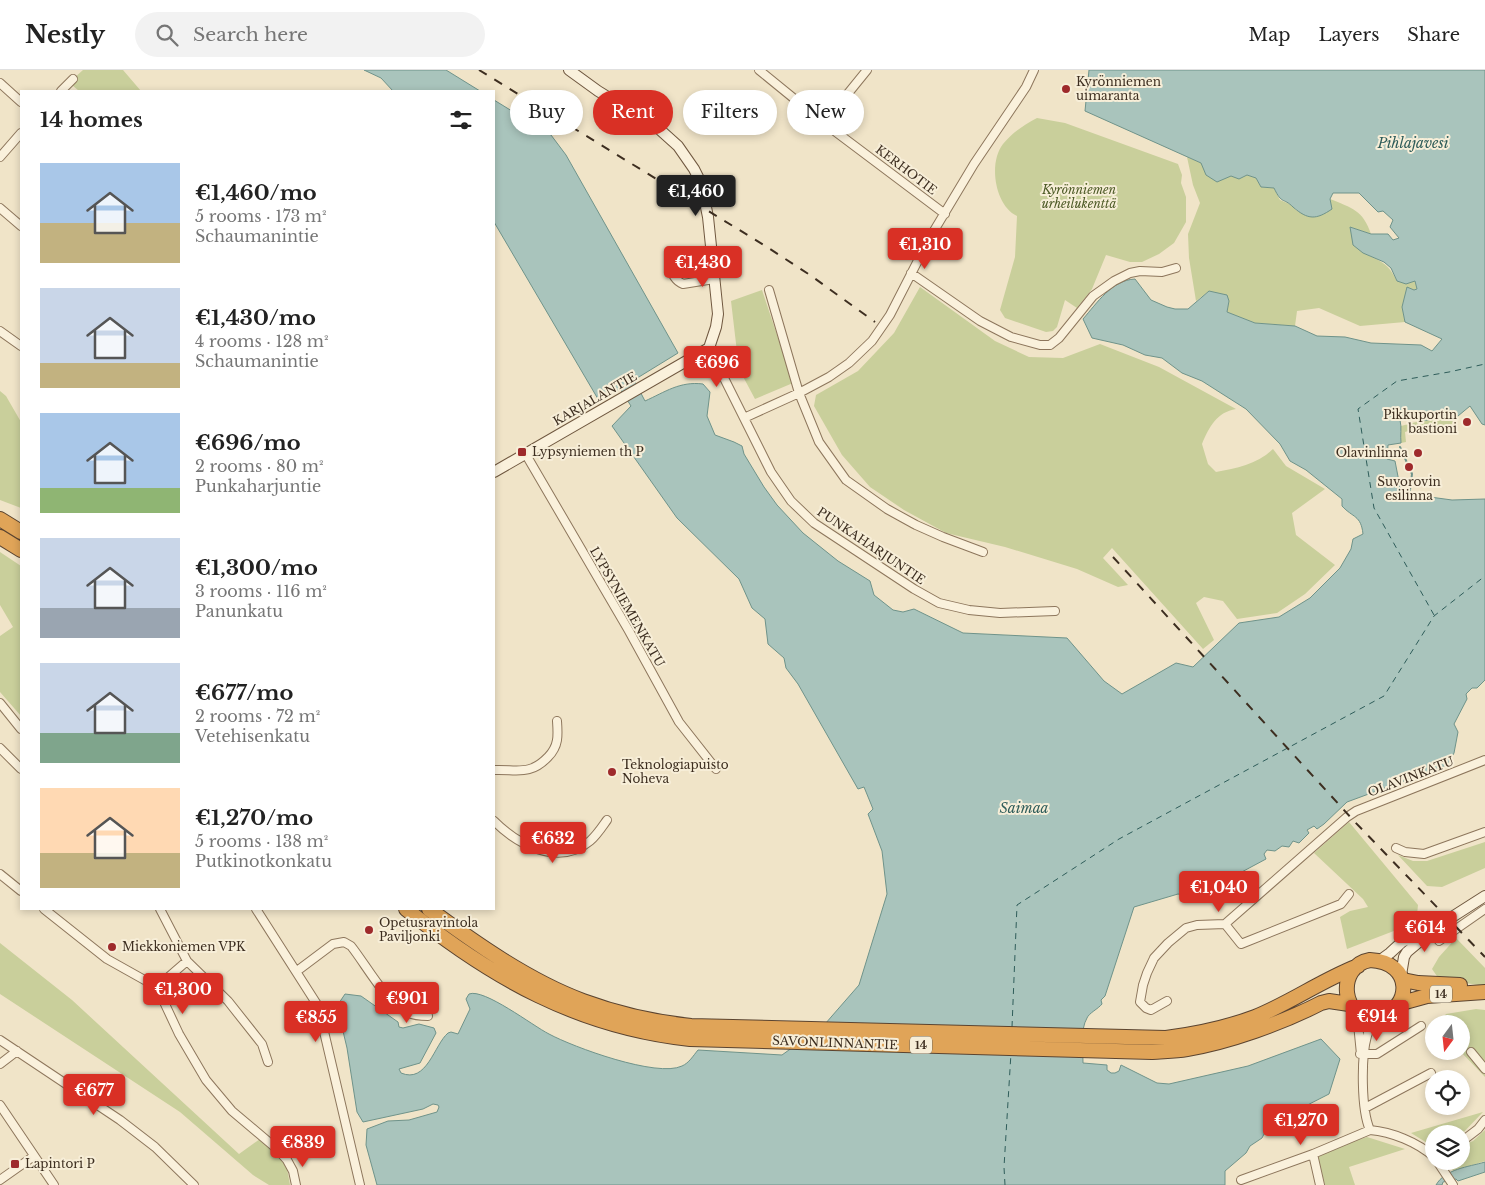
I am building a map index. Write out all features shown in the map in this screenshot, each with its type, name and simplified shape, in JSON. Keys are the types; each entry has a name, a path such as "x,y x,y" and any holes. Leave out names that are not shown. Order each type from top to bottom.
{"highway":[{"path":"0,519 20,531"},
{"path":"0,538 20,549"},
{"name":"SAVONLINNANTIE","path":"407,910 440,936 487,968 528,992 615,1026 660,1036 690,1033 1152,1045 1184,1050 1218,1042 1281,1020 1321,1003 1329,1001 1352,1006"},
{"name":"SAVONLINNANTIE","path":"430,910 505,961 582,1000 660,1022 690,1033"},
{"name":"14","path":"1358,966 1366,961 1379,961 1392,966 1402,977 1418,983 1460,985 1485,992"},
{"path":"1352,1006 1346,993 1347,986 1349,978 1358,966"},
{"name":"SAVONLINNANTIE","path":"1152,1045 1257,1016 1341,972 1358,966"},
{"path":"1398,1004 1403,990 1402,977"},
{"name":"14","path":"1352,1006 1368,1016 1380,1016 1398,1004 1427,996 1485,992"}],"street":[{"path":"570,70 598,91 658,128 678,146 700,183 706,200 718,314 716,327 708,348"},
{"name":"KERHOTIE","path":"759,70 787,93"},
{"path":"850,90 866,70"},
{"path":"744,418 799,393 836,372 872,342 890,315 929,239 974,164 1026,87 1034,70"},
{"path":"62,90 73,79"},
{"path":"0,83 20,101"},
{"path":"0,157 20,134"},
{"name":"KERHOTIE","path":"840,135 945,214"},
{"path":"0,208 20,225"},
{"path":"668,266 674,276 683,284 714,278"},
{"path":"911,273 980,321 1011,336 1040,346 1050,345 1060,338 1094,296 1114,281 1130,273 1140,271 1162,272 1176,268"},
{"path":"769,290 799,393 819,442 846,480 887,509 916,525 983,552"},
{"path":"0,331 20,345"},
{"name":"KARJALANTIE","path":"495,470 708,348"},
{"name":"PUNKAHARJUNTIE","path":"708,348 771,472 791,501 814,523 914,589 939,603 969,610 1000,613 1055,611"},
{"name":"LYPSYNIEMENKATU","path":"525,453 680,722 716,769"},
{"path":"0,703 20,728"},
{"path":"495,770 523,770 539,767 555,750 558,740 557,721"},
{"path":"0,748 20,768"},
{"name":"OLAVINKATU","path":"1226,924 1347,817 1361,808 1485,760"},
{"path":"495,822 524,844 542,851 554,853 581,847 595,835 607,820"},
{"path":"1396,848 1405,852 1424,854 1485,832"},
{"path":"0,874 20,890"},
{"path":"1167,1001 1152,1010 1146,1008 1140,1002 1142,985 1154,958 1186,928 1197,925 1226,924 1241,944 1341,904 1349,894"},
{"path":"1402,977 1404,956 1407,952 1438,926 1485,896"},
{"path":"1439,941 1485,909"},
{"path":"45,910 107,959 157,987 179,1034 206,1080 232,1111 277,1149 287,1160 293,1171 296,1185"},
{"path":"161,910 187,961 228,1001 262,1044 268,1062"},
{"path":"257,910 318,1006 360,1185"},
{"path":"1379,961 1411,937 1438,926"},
{"path":"296,971 333,944 344,942 351,946 394,1002 409,1013 428,1016"},
{"path":"157,987 187,961"},
{"path":"1352,1006 1358,1024 1362,1057 1365,1120 1370,1130"},
{"path":"1362,1057 1369,1030 1380,1016"},
{"path":"1362,1057 1377,1054 1421,1026"},
{"path":"0,1040 141,1136 194,1185"},
{"path":"0,1064 18,1051"},
{"path":"1471,1052 1485,1069"},
{"path":"1365,1108 1425,1076"},
{"path":"0,1105 54,1185"},
{"path":"1470,1135 1485,1120"},
{"path":"1241,1180 1313,1154 1370,1130 1387,1132 1425,1151"},
{"path":"1313,1154 1320,1185"},
{"path":"2,1182 34,1156"},
{"path":"1443,1170 1452,1184"}],"green space":[{"path":"83,70 123,70 140,90 78,90 72,85 73,79"},
{"name":"Kyrönniemen urheilukenttä","path":"1037,118 1065,123 1178,164 1182,175 1181,183 1186,197 1186,222 1174,243 1159,254 1142,262 1130,262 1106,255 1092,289 1077,308 1065,300 1057,327 1053,331 1046,332 1005,318 1000,310 1015,257 1017,216 1009,211 999,194 996,183 996,162 998,152 1003,144 1019,129"},
{"path":"1187,157 1202,163 1206,175 1239,178 1247,175 1256,178 1261,187 1274,188 1280,200 1292,205 1297,211 1330,199 1356,211 1368,226 1371,234 1350,227 1363,253 1383,263 1397,281 1415,281 1417,289 1407,288 1402,307 1405,322 1360,326 1319,308 1297,311 1295,326 1255,323 1227,312 1229,301 1209,291 1196,301 1189,258 1188,234 1200,203 1193,185"},
{"path":"920,287 995,341 1029,357 1063,358 1100,344 1159,367 1236,409 1219,417 1208,432 1202,444 1208,464 1216,472 1232,469 1253,462 1273,449 1286,466 1325,489 1292,513 1296,535 1335,565 1305,594 1277,613 1237,619 1223,601 1204,597 1196,603 1214,640 1203,649 1112,548 1103,558 1128,585 1118,587 1077,569 1005,547 946,533 904,510 870,487 842,455 814,406 816,395 858,371 894,333"},
{"path":"762,290 793,383 755,399 739,369 731,301"},
{"path":"0,391 6,396 20,420 20,508 0,500"},
{"path":"1458,416 1451,425 1446,424 1438,433 1427,425 1405,432 1406,442 1401,443 1401,426 1420,421"},
{"path":"0,552 20,565 20,715 0,692 0,636 13,627 0,605"},
{"path":"1349,822 1418,905 1417,915 1399,929 1347,949 1340,917 1350,911 1368,907 1363,899 1314,853"},
{"path":"1485,842 1485,868 1442,887 1427,886 1398,855 1413,861 1427,861"},
{"path":"1456,938 1485,968 1485,986 1439,979 1432,969 1439,957"},
{"path":"0,943 72,1000 239,1154 260,1139 286,1163 290,1185 269,1185 253,1175 180,1112 0,994"},
{"path":"1476,1009 1485,1010 1485,1077 1469,1060 1470,1015 1446,1014"},
{"path":"1483,1112 1470,1126 1438,1125"},
{"path":"1425,1129 1425,1142 1411,1133"},
{"path":"1485,1130 1485,1161 1470,1166 1470,1142"},
{"path":"1367,1137 1405,1149 1349,1167 1355,1185 1325,1185 1318,1158 1323,1151"}],"water":[{"path":"364,70 446,70 478,90 392,90 381,78"},
{"name":"Saimaa","path":"1089,70 1485,70 1485,425 1482,424 1470,406 1458,416 1420,421 1417,412 1414,412 1415,416 1400,420 1401,443 1388,445 1387,459 1395,461 1401,492 1415,495 1424,500 1430,497 1452,500 1485,499 1485,680 1477,688 1472,688 1466,694 1467,699 1454,724 1458,732 1454,753 1447,765 1347,802 1317,829 1314,826 1307,830 1309,833 1299,843 1293,841 1289,847 1282,846 1275,851 1267,850 1264,854 1266,859 1193,897 1178,894 1134,907 1105,996 1101,1000 1102,1004 1088,1016 1083,1028 1083,1063 1107,1065 1107,1070 1111,1073 1119,1071 1121,1065 1157,1083 1169,1084 1248,1066 1321,1039 1340,1059 1329,1094 1280,1119 1275,1126 1267,1128 1262,1138 1250,1146 1246,1153 1225,1171 1225,1185 377,1185 366,1145 367,1129 388,1121 409,1120 437,1112 439,1107 433,1104 423,1109 363,1122 357,1112 347,1048 337,1006 345,994 361,996 398,1022 399,1027 403,1028 419,1024 434,1028 436,1033 420,1063 399,1069 401,1073 410,1075 424,1068 448,1033 458,1034 470,1009 466,999 469,994 476,994 497,1002 561,1040 635,1065 670,1069 682,1066 698,1050 782,1055 825,1024 859,985 887,894 882,851 868,814 873,809 864,787 858,789 798,684 786,668 784,658 768,644 765,619 752,608 739,579 677,518 612,426 631,406 620,389 598,399 495,224 495,101 510,110 510,135 551,135 566,155 678,353 634,380 645,401 680,386 703,384 710,392 707,416 715,435 742,446 744,454 777,505 803,533 838,561 870,581 874,595 893,610 903,612 914,609 963,633 1067,638 1104,681 1122,694 1176,663 1193,667 1239,623 1279,617 1310,598 1340,568 1351,549 1353,539 1363,534 1358,520 1342,506 1342,499 1306,470 1290,461 1280,444 1246,409 1202,381 1182,373 1162,358 1145,355 1123,345 1092,338 1083,319 1106,293 1119,283 1135,279 1151,300 1175,309 1188,309 1209,291 1227,295 1229,301 1227,312 1255,323 1295,326 1317,336 1345,337 1371,343 1421,345 1432,351 1442,339 1405,322 1402,307 1407,287 1414,290 1417,289 1415,281 1406,284 1397,281 1391,268 1384,262 1363,253 1353,245 1350,227 1371,234 1388,234 1393,240 1399,238 1390,227 1393,220 1383,211 1378,212 1359,193 1333,193 1330,199 1332,209 1317,217 1312,217 1303,214 1281,199 1274,188 1261,187 1256,178 1247,175 1239,179 1231,176 1217,182 1206,175 1201,163 1085,111"},
{"path":"1485,1162 1485,1172 1458,1181 1456,1179 1443,1182 1442,1185 1436,1185 1445,1175 1456,1170 1470,1170 1470,1166"}],"waterway":[{"path":"1400,447 1412,474 1410,490"}],"ferry route":[{"path":"1434,615 1374,508 1358,409 1397,381 1485,364"},
{"path":"1012,1027 1017,905 1119,839 1384,696 1434,616 1485,576"},
{"path":"1005,1185 1004,1167 1011,1053"}],"railway":[{"path":"479,70 767,247 810,275 875,322"},
{"path":"1113,557 1354,821 1485,957"}],"place":[{"name":"Kyrönniemen uimaranta","path":"1066,89"},
{"name":"Pikkuportin bastioni","path":"1467,422"},
{"name":"Lypsyniemen th P","path":"522,452"},
{"name":"Olavinlinna","path":"1418,453"},
{"name":"Suvorovin esilinna","path":"1409,467"},
{"name":"Teknologiapuisto Noheva","path":"612,772"},
{"name":"Opetusravintola Paviljonki","path":"369,930"},
{"name":"Miekkoniemen VPK","path":"112,947"},
{"name":"Lapintori P","path":"15,1164"}],"water label":[{"name":"Pihlajavesi","path":"1413,143"}]}
